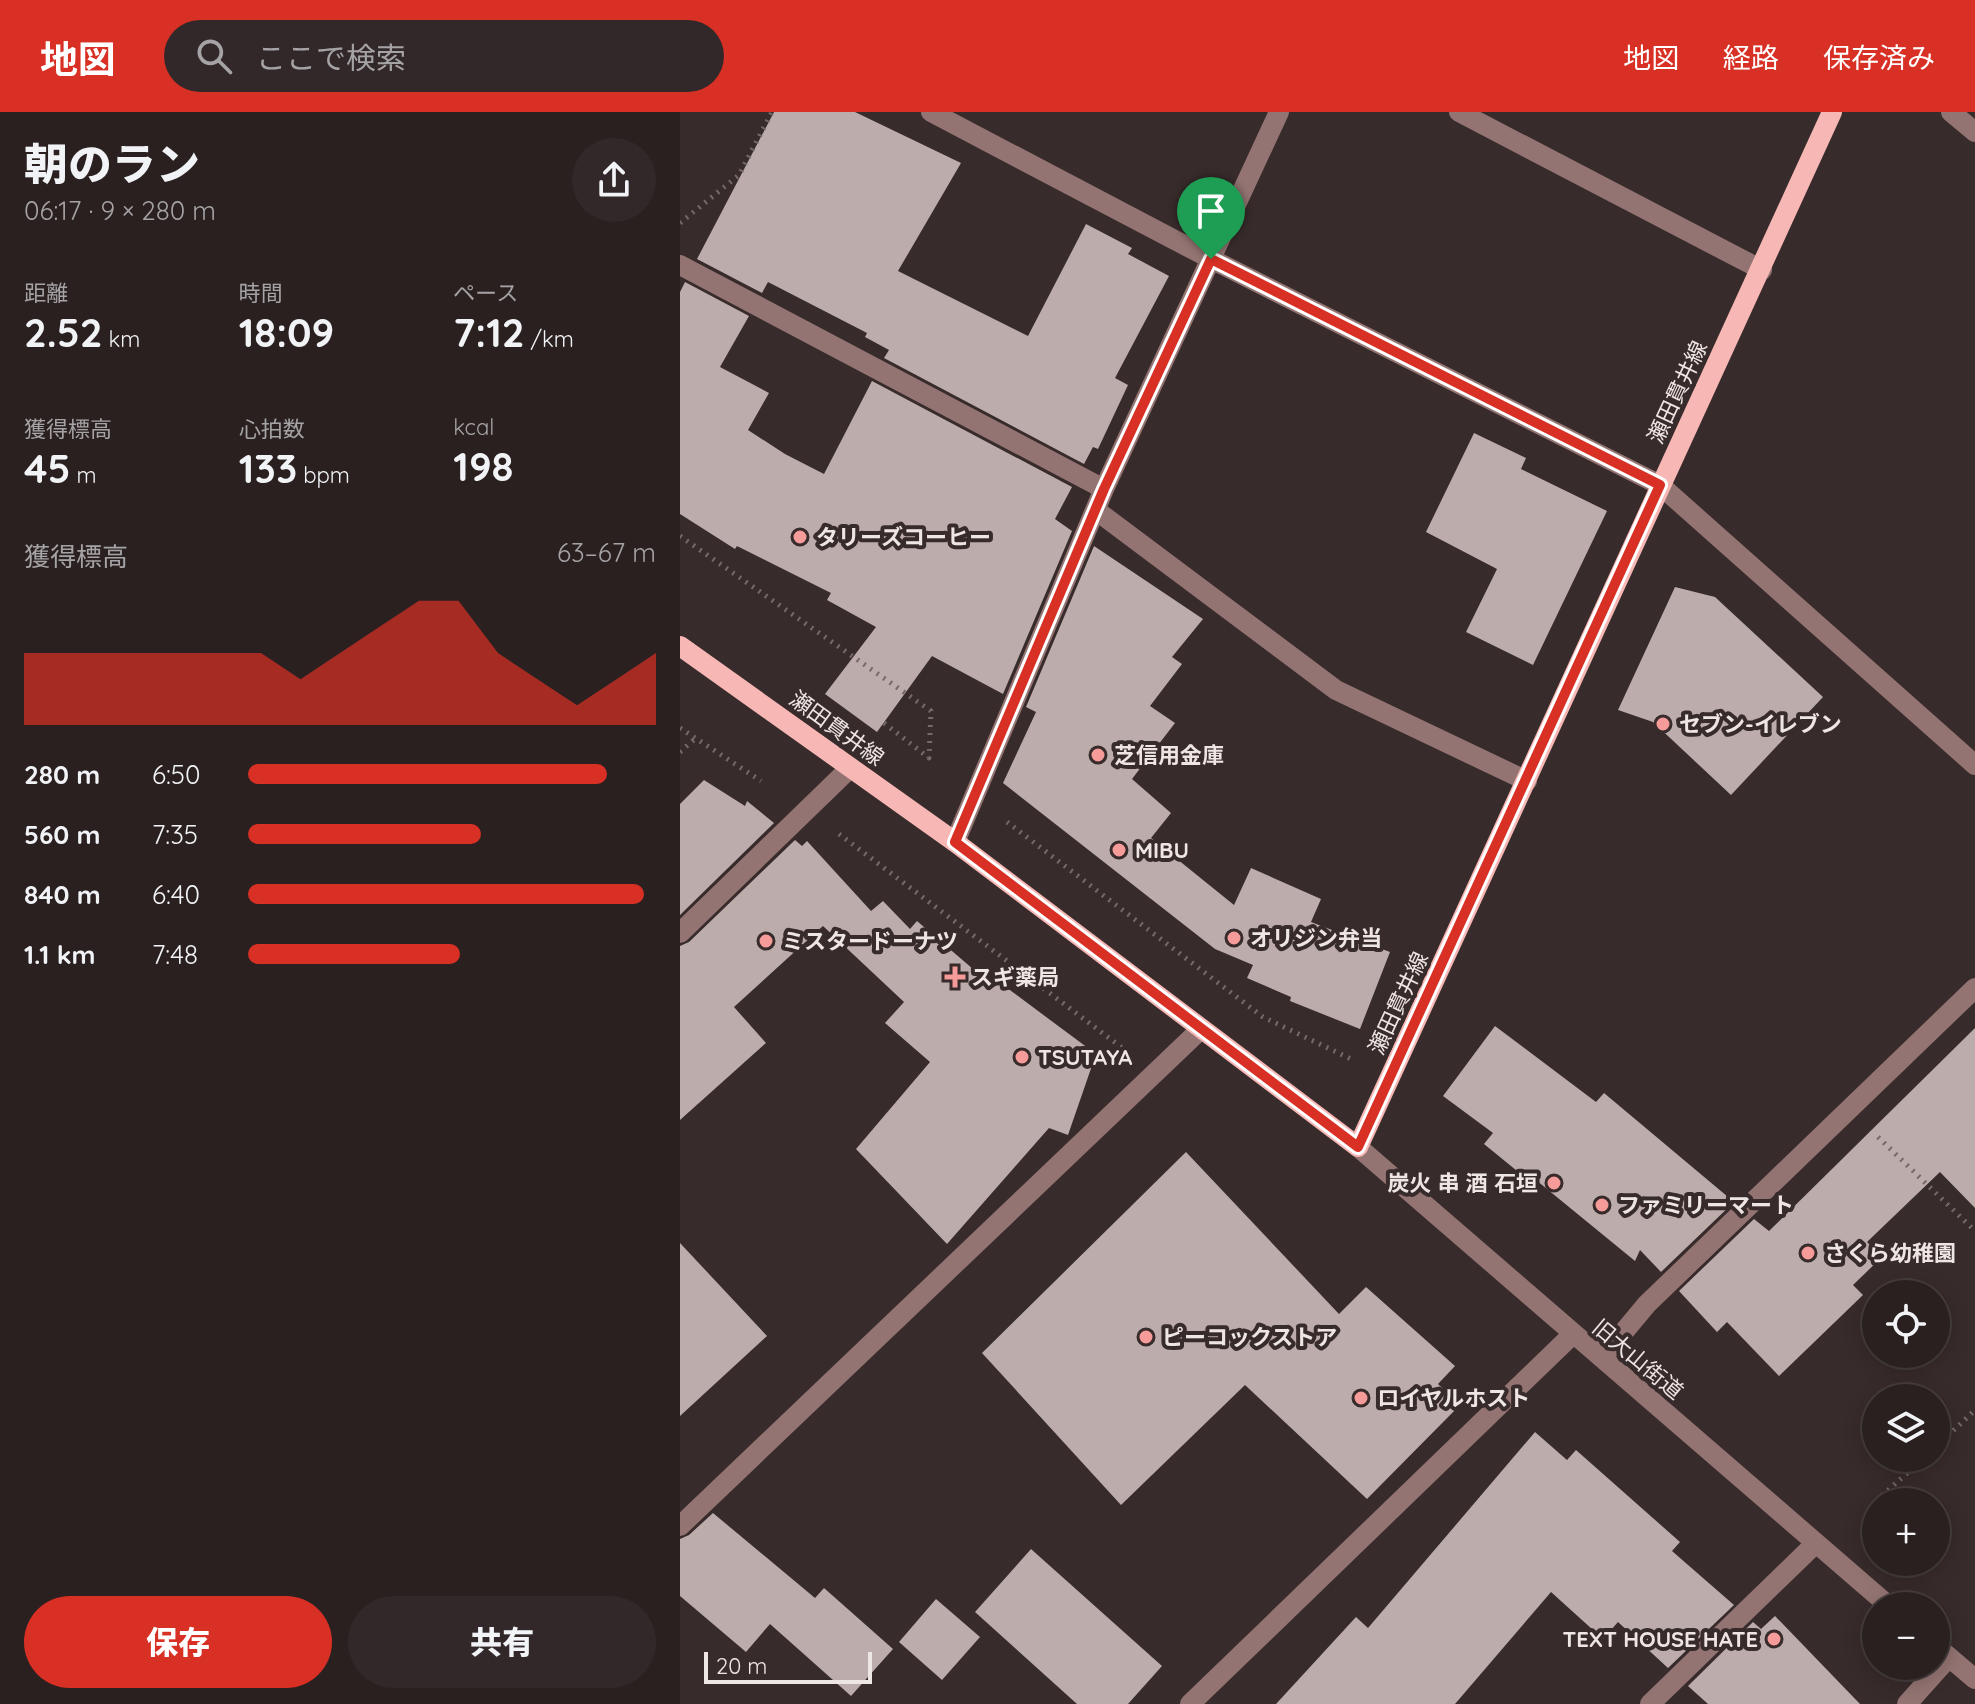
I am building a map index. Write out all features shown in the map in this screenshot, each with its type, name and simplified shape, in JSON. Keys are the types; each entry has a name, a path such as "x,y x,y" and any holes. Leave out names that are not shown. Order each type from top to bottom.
{"main road":[{"name":"瀬田貫井線","path":"680,646 955,842 1358,1147 1832,112"}],"street":[{"path":"931,112 1211,259 1660,485 1975,765"},
{"path":"955,842 1104,489 1279,112"},
{"path":"1459,112 1762,270"},
{"path":"1951,112 1975,132"},
{"path":"680,265 1104,489"},
{"path":"1097,511 1336,690 1527,781"},
{"path":"680,933 850,768"},
{"path":"1602,1358 1647,1304 1975,988"},
{"path":"680,1526 1201,1029"},
{"name":"旧大山街道","path":"1358,1147 1873,1592"},
{"path":"1190,1704 1572,1335"},
{"path":"1650,1704 1816,1543"},
{"path":"1950,1658 1975,1679"},
{"path":"1907,1704 1924,1680"}],"path":[{"path":"680,223 739,175 772,112"},
{"path":"680,536 931,711 929,758 884,723"},
{"path":"680,728 761,781"},
{"path":"680,752 696,738"},
{"path":"999,817 1263,1017 1364,1066"},
{"path":"835,831 1127,1052"},
{"path":"1850,1111 1975,1231"},
{"path":"1950,1434 1975,1410"},
{"path":"1891,1488 1908,1472"}],"building":[{"path":"774,112 855,112 961,163 898,271 1028,336 1086,224 1132,248 1128,254 1169,276 1115,378 1128,385 1098,449 1093,447 1084,464 884,358 889,350 865,337 867,333 768,282 762,293 697,259"},
{"path":"685,282 749,316 720,367 769,393 748,430 785,454 824,474 872,381 1072,487 1055,519 1072,531 1003,694 932,656 877,732 825,694 876,627 827,600 831,593 737,546 735,549 680,514 680,292"},
{"path":"1474,433 1526,458 1521,469 1607,511 1533,665 1466,632 1497,569 1426,532"},
{"path":"1094,546 1203,619 1172,657 1182,664 1150,706 1175,723 1132,779 1171,813 1151,838 1234,905 1251,868 1321,899 1311,922 1390,952 1360,1029 1290,1001 1291,997 1247,978 1253,965 1215,949 1003,783 1036,712 1026,707"},
{"path":"1675,587 1715,597 1823,697 1731,795 1653,722 1618,710"},
{"path":"704,780 745,806 747,801 774,823 680,915 680,804"},
{"path":"795,840 802,846 807,841 871,911 883,901 910,929 917,921 994,987 999,982 1096,1054 1068,1135 1049,1128 947,1244 856,1149 930,1062 885,1023 904,1002 823,926 734,1007 766,1043 680,1120 680,946 689,942"},
{"path":"1495,1026 1596,1102 1604,1093 1734,1202 1661,1272 1640,1250 1635,1261 1525,1171 1522,1175 1484,1144 1493,1133 1443,1096"},
{"path":"1975,1028 1975,1208 1940,1172 1867,1242 1882,1257 1853,1285 1862,1296 1779,1376 1727,1322 1717,1332 1679,1291 1754,1219 1769,1231"},
{"path":"1186,1152 1339,1314 1366,1287 1455,1366 1438,1384 1460,1405 1367,1499 1245,1385 1121,1505 982,1353"},
{"path":"680,1243 767,1336 680,1416"},
{"path":"1535,1432 1567,1460 1576,1450 1680,1542 1672,1551 1734,1605 1668,1668 1618,1622 1603,1639 1551,1592 1455,1704 1276,1704 1356,1617 1368,1628"},
{"path":"713,1513 815,1598 824,1588 893,1649 851,1696 770,1624 746,1652 680,1596 680,1539 689,1535"},
{"path":"1031,1549 1162,1666 1128,1704 1077,1704 975,1612"},
{"path":"936,1599 980,1637 942,1680 899,1642"},
{"name":"TEXT HOUSE HATE","path":"1775,1616 1860,1704 1708,1704 1688,1686 1753,1622 1761,1629"}],"place":[{"name":"タリーズコーヒー","path":"800,537"},
{"name":"セブン-イレブン","path":"1663,724"},
{"name":"芝信用金庫","path":"1098,755"},
{"name":"MIBU","path":"1119,850"},
{"name":"オリジン弁当","path":"1234,938"},
{"name":"ミスタードーナツ","path":"766,941"},
{"name":"スギ薬局","path":"955,977"},
{"name":"TSUTAYA","path":"1022,1057"},
{"name":"炭火 串 酒 石垣","path":"1554,1183"},
{"name":"ファミリーマート","path":"1602,1205"},
{"name":"さくら幼稚園","path":"1808,1253"},
{"name":"ピーコックストア","path":"1146,1337"},
{"name":"ロイヤルホスト","path":"1361,1398"},
{"name":"TEXT HOUSE HATE","path":"1774,1639"}],"route":[{"path":"1211,259 1660,485 1358,1147 955,842 1104,489 1211,259"}]}
